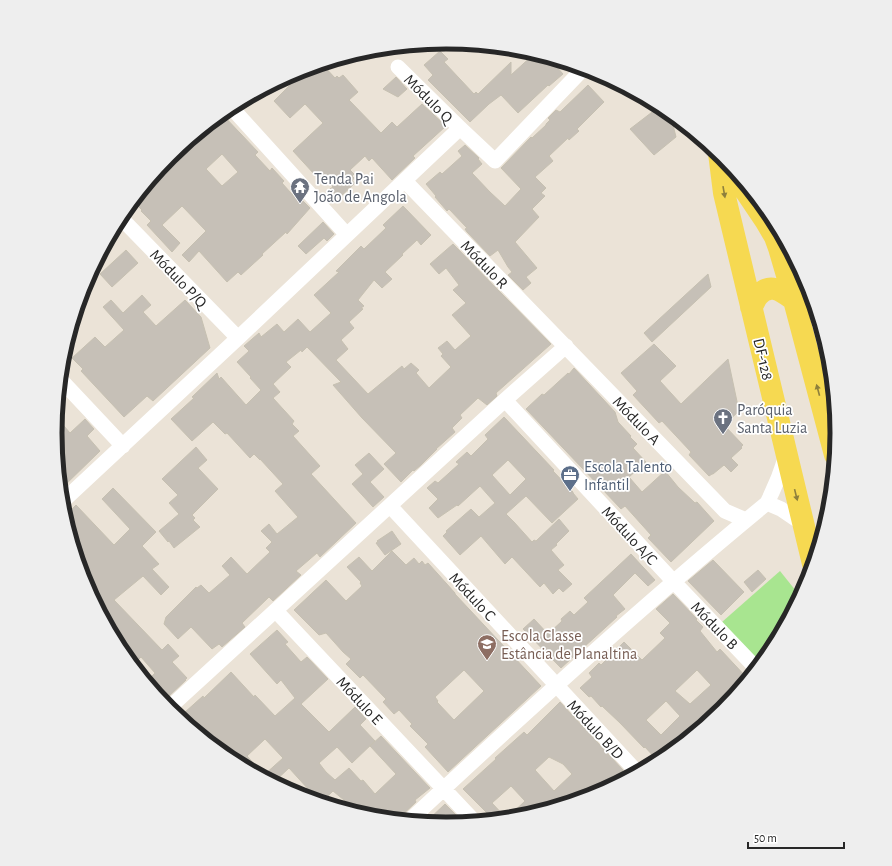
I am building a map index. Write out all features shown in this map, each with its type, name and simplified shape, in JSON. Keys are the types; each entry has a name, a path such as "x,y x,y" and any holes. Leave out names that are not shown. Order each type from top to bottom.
{"main road":[{"name":"DF-128","path":"719,163 724,193 811,554"},
{"path":"750,198 765,220 779,248 830,436"},
{"path":"751,307 758,295 765,290 774,288 782,291 794,300"}],"street":[{"name":"Módulo Q","path":"398,67 460,128"},
{"path":"67,497 460,128 495,161 579,73"},
{"path":"236,112 347,235"},
{"name":"Módulo R","path":"405,181 566,346"},
{"name":"Módulo P/Q","path":"125,222 238,338"},
{"path":"794,300 812,317"},
{"path":"173,704 505,400 566,346"},
{"name":"Módulo A","path":"566,346 725,511 746,520"},
{"path":"65,384 123,446"},
{"name":"Módulo A/C","path":"505,400 674,582"},
{"path":"415,816 556,686 674,582 767,503 778,479 786,455"},
{"path":"767,503 803,524"},
{"name":"Módulo C","path":"390,506 556,686"},
{"name":"Módulo B","path":"674,582 753,665"},
{"name":"Módulo E","path":"276,611 469,816"},
{"name":"Módulo B/D","path":"556,686 633,769"}],"green space":[{"path":"780,571 796,591 779,625 756,660 722,622"}],"building":[{"path":"440,51 448,59 444,62 474,94 476,92 478,94 511,62 511,75 529,58 555,65 563,74 549,86 548,85 518,113 501,95 470,122 428,80 433,75 424,65"},
{"path":"326,68 335,78 337,76 339,78 343,75 358,92 349,100 381,133 392,122 397,127 422,104 446,126 413,156 415,158 392,180 372,158 369,161 365,156 350,170 354,174 352,176 354,178 352,181 355,183 339,198 330,189 333,187 318,172 315,175 293,151 323,123 305,104 290,118 274,101 295,80"},
{"path":"396,77 407,89 398,97 383,89"},
{"path":"588,85 604,102 577,129 579,131 569,140 568,138 549,156 553,161 535,177 546,188 541,193 545,196 532,209 539,217 515,242 537,268 526,277 531,283 523,290 508,275 512,272 498,250 490,256 467,232 465,229 467,228 449,209 447,211 426,184 440,172 442,174 462,156 458,151 465,145 479,158 478,159 482,164 472,173 505,206 521,189 501,168 531,137 532,138 546,125 550,120 548,118 556,110 560,112"},
{"path":"654,111 672,123 676,137 654,155 630,129"},
{"path":"226,118 258,152 255,155 270,171 272,168 284,181 282,183 299,202 302,200 310,208 287,234 286,232 241,275 238,272 227,282 199,251 189,262 182,255 206,231 182,206 162,225 180,243 172,252 147,225 151,221 141,211 142,210 137,205 174,161 212,128","holes":["222,154 238,172 222,186 206,169"]},
{"path":"403,206 431,235 421,245 417,240 385,272 392,279 382,288 374,280 358,300 364,306 361,308 363,309 349,322 354,328 341,340 348,349 336,360 368,394 402,366 404,369 411,363 419,370 416,373 429,388 451,367 441,356 443,354 438,348 447,341 455,350 471,336 452,315 466,303 453,290 459,285 446,268 439,274 430,264 453,244 551,344 496,393 497,396 487,405 478,398 460,415 462,418 452,428 455,432 401,482 384,464 396,453 333,385 341,382 307,347 302,352 301,350 286,362 291,367 273,384 280,392 273,398 294,421 292,424 299,431 293,436 320,466 311,474 356,523 320,557 317,553 296,571 301,575 273,601 269,597 242,623 245,627 222,647 219,644 212,649 191,627 178,639 164,624 166,617 196,587 197,588 201,585 209,593 230,575 222,566 231,557 247,574 270,552 266,548 272,542 261,531 269,524 277,534 298,517 275,491 283,484 260,459 254,454 250,458 227,433 225,434 213,422 192,441 171,419 194,398 192,397 217,373 219,379 221,377 246,405 261,390 237,362 249,351 244,346 259,333 261,337 277,324 284,332 298,319 310,332 331,313 314,295 339,272 336,271 361,246 364,249 386,228 383,225"},
{"path":"323,222 334,234 327,241 324,238 306,254 298,246"},
{"path":"126,250 138,263 112,287 100,274"},
{"path":"708,274 711,287 652,342 644,333"},
{"path":"142,295 151,305 143,312 156,326 185,300 201,317 210,348 153,401 147,396 124,417 81,371 83,369 72,358 95,337 105,347 124,330 103,307 111,300 123,313"},
{"name":"Paróquia Santa Luzia","path":"654,344 676,366 660,381 681,404 728,359 739,411 724,425 743,445 741,447 742,448 731,458 738,465 731,472 724,465 709,476 689,455 691,452 662,421 659,423 633,395 637,391 621,373"},
{"path":"574,368 615,412 618,422 637,444 633,448 646,462 629,477 642,492 665,471 678,487 695,503 697,502 714,521 671,562 648,538 651,535 625,506 621,509 526,409 542,394 544,395 568,373 569,374"},
{"path":"504,417 554,470 553,471 578,499 552,523 526,496 506,514 532,542 534,540 536,541 559,519 569,531 551,550 564,565 558,570 572,584 563,592 559,588 553,594 544,583 540,587 512,557 505,564 481,536 460,555 443,536 447,532 446,531 471,509 479,517 495,503 480,486 458,506 457,505 438,518 429,508 438,499 427,488 435,481 438,483 459,464 456,462 467,452 471,456 488,439 485,435","holes":["508,460 526,479 510,495 492,475"]},
{"path":"85,419 94,429 87,436 100,451 65,485 62,428 64,426 70,433"},
{"path":"196,447 207,460 198,468 218,489 192,515 195,518 193,520 200,527 174,548 159,531 179,514 169,503 178,495 162,479"},
{"path":"369,453 384,469 370,482 384,497 373,507 352,484 363,474 355,465"},
{"path":"113,488 156,532 142,546 159,564 152,569 169,587 161,595 143,576 114,600 162,650 168,644 179,656 172,662 187,678 168,697 151,677 155,673 141,657 137,661 113,625 91,580 82,556 70,511 76,505 114,545 130,529 102,499"},
{"path":"392,531 401,544 385,555 376,543"},
{"path":"392,551 406,565 414,558 419,564 422,561 425,565 428,563 541,686 448,772 425,747 428,744 410,726 412,724 399,710 394,714 383,702 386,699 363,675 360,678 346,664 351,659 326,633 319,635 294,610 326,580 346,601 362,586 360,583 361,582 347,567 359,557 372,571","holes":["464,670 484,691 454,720 437,702 438,701 435,697"]},
{"path":"631,554 655,580 648,586 635,573 613,595 625,609 561,668 523,629 534,619 548,634 570,611 574,615 588,602 584,598"},
{"path":"713,560 744,592 721,615 688,581"},
{"path":"758,570 766,579 752,592 744,582"},
{"path":"673,594 697,619 696,620 703,627 700,631 717,652 720,649 744,675 721,702 699,722 677,740 653,756 602,706 601,707 591,696 589,697 580,688 592,677 589,673 599,663 601,665 624,642 642,660 665,638 660,633 670,623 656,609","holes":["697,670 711,685 690,704 675,691","666,701 680,716 661,735 646,720"]},
{"path":"277,630 288,642 285,644 301,662 307,657 328,679 301,704 329,732 355,707 366,719 360,725 375,741 352,763 337,747 319,763 326,772 335,780 349,768 361,781 363,780 375,794 396,774 370,746 381,736 430,788 415,800 416,802 403,815 371,810 350,805 333,791 326,798 323,797 311,793 289,768 278,778 267,772 283,758 265,739 247,756 258,768 210,737 184,713 203,696 204,698 231,672 254,697 255,695 275,716 295,698 281,680 277,684 250,654"},
{"path":"560,702 623,770 615,778 593,788 569,797 514,811 525,801 511,786 492,803 501,813 489,815 463,789 524,732 527,735","holes":["549,757 563,764 572,774 554,791 535,770"]},
{"path":"445,804 458,817 446,817 432,816"}],"place":[{"name":"Tenda Pai João de Angola","path":"300,204"},
{"name":"Paróquia Santa Luzia","path":"723,435"},
{"name":"Escola Talento Infantil","path":"570,492"},
{"name":"Escola Classe Estância de Planaltina","path":"487,661"}]}
